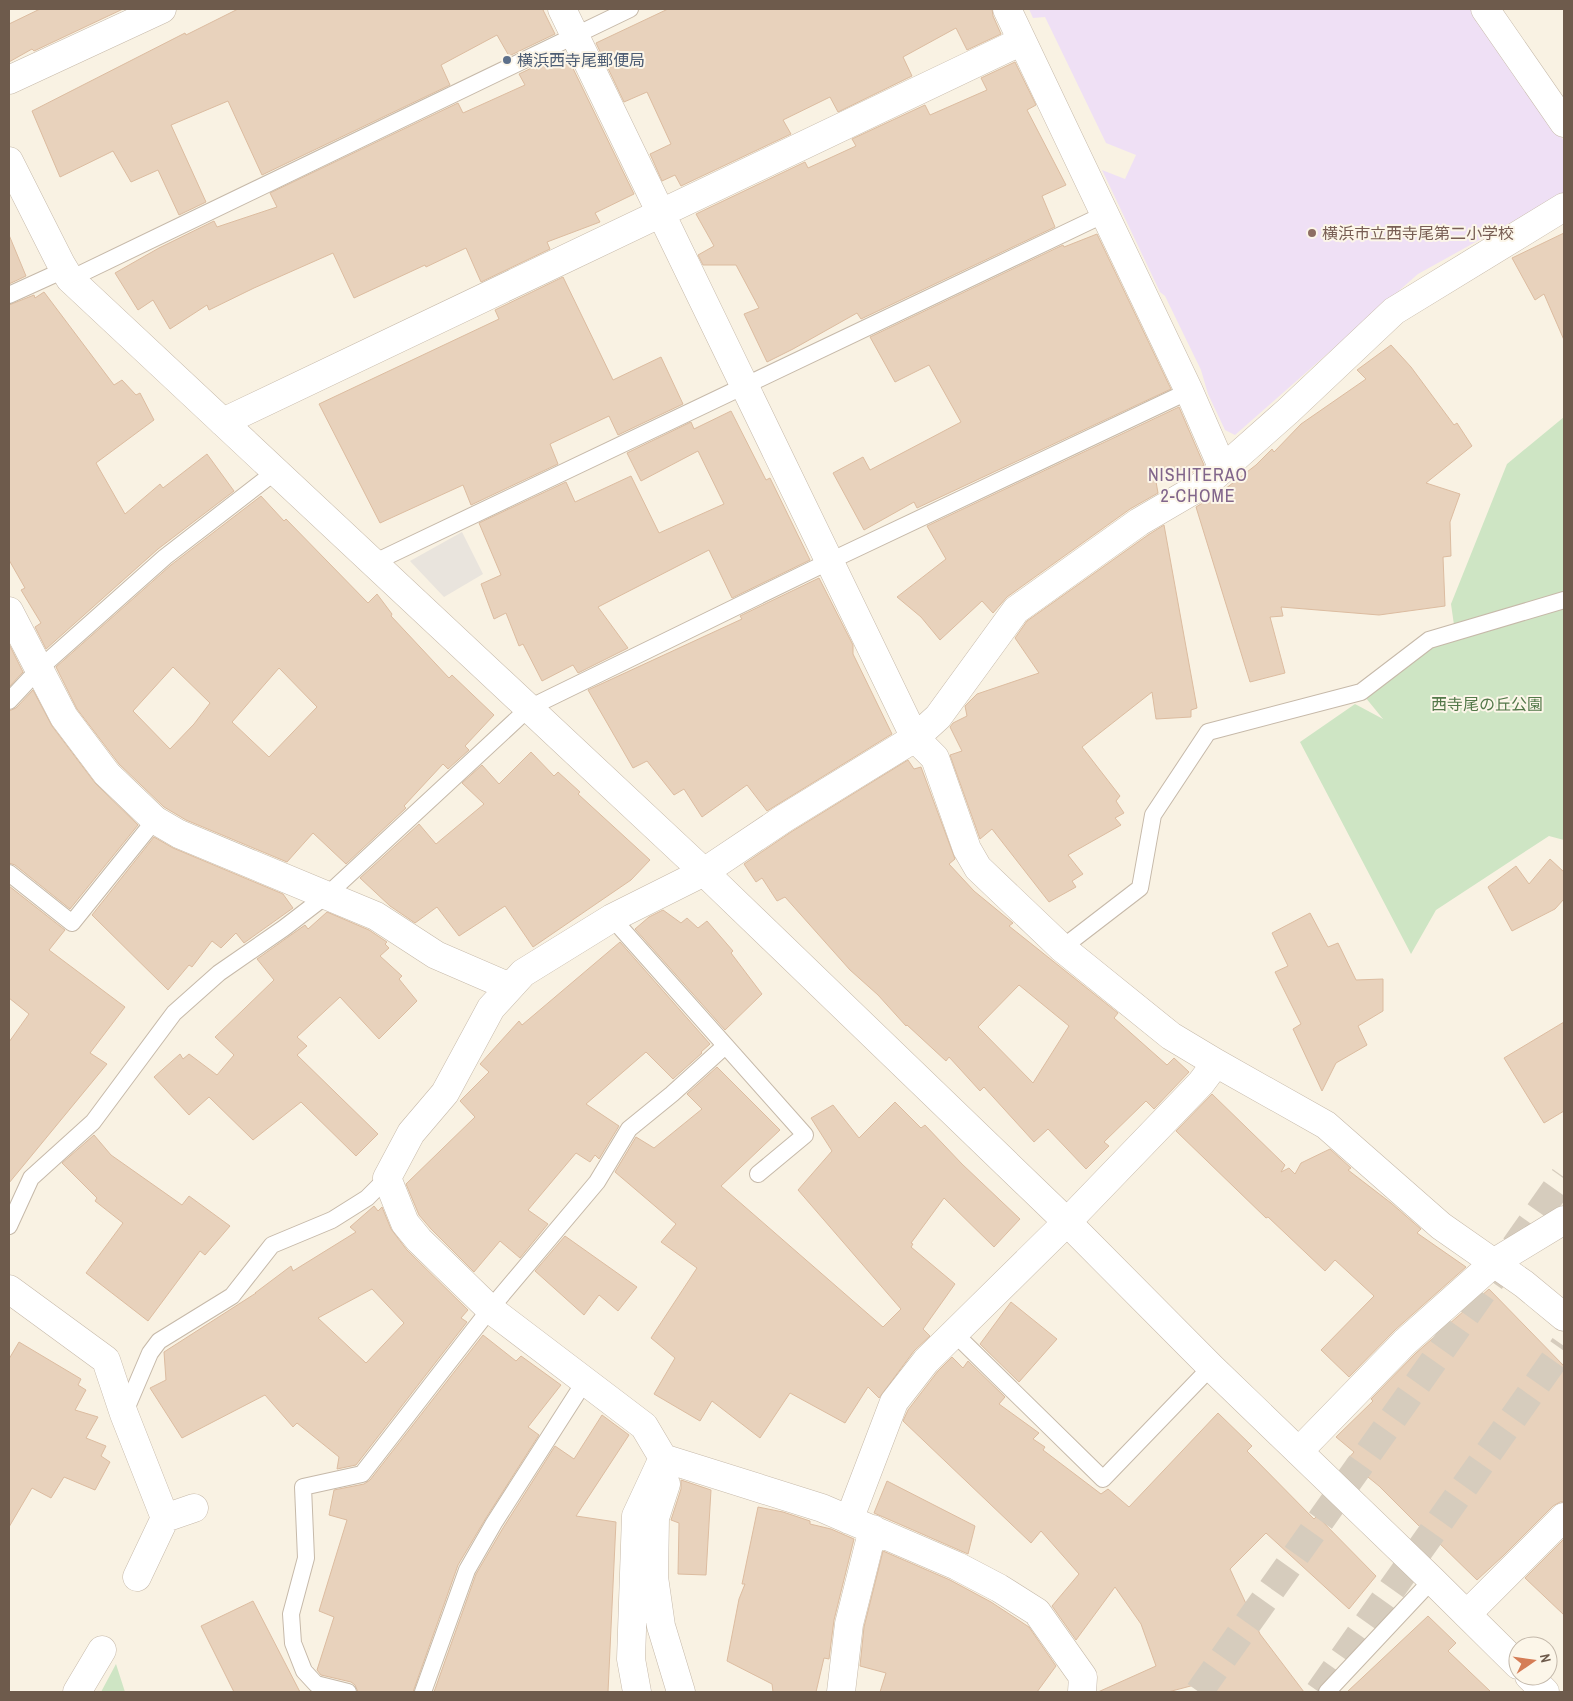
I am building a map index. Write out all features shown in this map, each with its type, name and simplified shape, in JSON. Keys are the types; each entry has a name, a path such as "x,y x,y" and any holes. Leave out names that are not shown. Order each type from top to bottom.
{"street":[{"path":"9,80 162,9"},
{"path":"562,9 915,738 935,758 967,849 978,868 1062,948 1171,1036 1216,1064 1326,1125 1441,1226 1524,1284 1564,1317"},
{"path":"1007,9 1189,391 1222,469"},
{"path":"1486,9 1564,123"},
{"path":"223,422 1022,41"},
{"path":"9,161 67,275 704,872 1067,1222 1211,1367 1508,1655"},
{"path":"1082,1692 1083,1677 1036,1612 999,1588 957,1566 822,1508 669,1460 644,1426 490,1309 419,1240 405,1223 388,1178 410,1133 446,1093 491,1008 523,973 612,918 704,872 783,819 915,738 938,718 1016,610 1139,522 1209,481 1288,411 1394,311 1564,207"},
{"path":"9,611 64,717 107,774 155,820 179,834 376,916 436,955 510,987"},
{"path":"841,1692 861,1525 894,1402 926,1361 1067,1222 1201,1083 1216,1064"},
{"path":"1299,1451 1405,1342 1494,1262 1564,1220"},
{"path":"9,1289 106,1360 124,1414 165,1518"},
{"path":"636,1692 631,1659 636,1516 669,1460"},
{"path":"669,1460 655,1518 654,1577 661,1626 681,1692"},
{"path":"137,1577 165,1518 194,1508"},
{"path":"1467,1614 1564,1516"},
{"path":"77,1692 102,1650"}],"lane":[{"path":"9,295 67,275 630,9"},
{"path":"373,562 1105,214"},
{"path":"9,1226 31,1178 93,1122 174,1013 219,973 327,896 529,708 830,561 1189,391"},
{"path":"9,701 39,669 165,557 276,472"},
{"path":"1062,948 1140,888 1153,815 1208,732 1361,692 1429,640 1564,600"},
{"path":"9,873 72,923 155,820"},
{"path":"612,918 804,1135 758,1174"},
{"path":"348,1692 316,1684 304,1672 294,1642 291,1614 306,1558 303,1487 362,1474 490,1309 597,1182 629,1129 672,1094 725,1046"},
{"path":"124,1414 150,1353 159,1341 232,1296 272,1245 332,1220 367,1198 388,1178"},
{"path":"954,1333 1103,1479 1211,1367"},
{"path":"423,1692 467,1570 494,1523 585,1381"},
{"path":"1327,1692 1432,1580"}],"shaded area":[{"name":"横浜市立西寺尾第二小学校","path":"1029,9 1473,9 1564,141 1564,193 1418,274 1235,435 1225,430 1208,394 1201,370 1165,296 1160,292 1102,170 1125,179 1136,155 1106,143 1045,17 1033,18"},
{"path":"462,532 483,574 444,597 410,561"}],"green space":[{"name":"西寺尾の丘公園","path":"1564,417 1564,840 1549,836 1436,910 1411,954 1300,742 1355,704 1383,719 1361,692 1455,632 1451,604 1507,464"},
{"path":"116,1664 125,1692 101,1692"}],"building":[{"path":"40,9 123,9 34,51 32,49 9,62 9,24"},
{"path":"238,9 546,9 543,10 555,34 509,56 497,35 441,65 450,85 262,175 228,101 171,125 206,202 179,215 158,170 131,182 113,151 60,177 32,111 185,33 186,35"},
{"path":"668,9 992,9 1001,34 967,50 956,28 903,57 912,76 838,112 830,97 783,120 791,134 681,186 675,175 662,181 650,154 671,144 647,92 624,102 596,43"},
{"path":"565,52 634,194 595,213 600,222 547,242 550,249 481,282 466,248 354,298 333,253 209,310 207,305 170,329 153,300 138,310 115,273 159,248 214,221 217,227 277,207 270,193 458,103 463,113 525,85 519,74"},
{"path":"1015,62 1036,105 1027,110 1066,185 1042,196 1055,227 861,319 857,313 767,362 744,314 759,308 736,265 703,265 698,255 714,246 696,214 805,162 808,168 856,146 852,139 925,105 930,115 987,90 981,78"},
{"path":"1564,233 1564,340 1544,294 1535,300 1512,258"},
{"path":"1097,234 1171,389 917,508 914,502 864,530 833,473 863,457 870,470 961,422 929,365 895,382 870,337 1063,245 1064,247"},
{"path":"9,235 26,276 9,284"},
{"path":"563,277 613,380 661,357 683,404 618,435 609,416 550,444 558,464 471,505 463,485 380,523 319,404 499,319 495,310"},
{"path":"44,292 114,385 122,380 136,395 140,393 154,420 96,463 125,514 160,484 163,488 207,454 234,491 158,549 46,649 35,627 41,623 21,590 25,588 9,560 9,305 34,295 35,298"},
{"path":"1391,345 1411,367 1454,425 1457,423 1472,446 1426,483 1460,494 1450,522 1451,556 1443,557 1445,606 1379,615 1281,607 1283,616 1270,617 1285,673 1250,682 1196,507 1225,489 1256,465 1272,449 1274,452 1301,424 1366,379 1357,370"},
{"path":"1179,407 1204,465 1186,476 1184,469 1155,476 1158,493 1130,509 1007,597 993,613 982,601 940,640 921,617 897,597 946,559 927,526"},
{"path":"731,411 766,480 770,478 810,560 732,598 709,550 598,607 628,648 578,673 573,665 542,681 523,644 519,646 506,613 494,619 481,584 501,575 479,523 566,482 575,502 631,476 659,533 724,504 698,451 641,481 627,453 691,422 694,429"},
{"path":"261,496 368,603 377,594 392,614 391,616 449,678 452,675 494,715 465,746 469,750 448,769 443,764 404,806 406,808 346,864 313,833 287,862 186,820 164,807 119,764 77,709 56,667 171,565","holes":["173,667 210,703 194,724 170,749 133,711","279,668 317,707 269,757 232,722"]},
{"path":"1164,525 1197,708 1191,710 1191,717 1156,719 1152,692 1082,747 1120,796 1116,801 1124,813 1115,818 1121,825 1068,855 1083,874 1072,881 1076,887 1049,902 992,829 980,839 950,755 962,751 950,727 953,723 967,716 965,706 977,694 1039,673 1015,638 1027,621"},
{"path":"819,578 853,645 853,654 892,734 767,811 747,785 702,817 684,789 674,795 647,761 633,768 588,690 742,619 740,616"},
{"path":"9,644 23,672 9,687"},
{"path":"33,690 52,726 95,783 138,825 70,909 15,865 9,863 9,711 16,708"},
{"path":"531,752 554,776 558,772 580,792 578,794 650,860 631,880 533,947 505,906 459,936 437,907 415,923 390,906 360,878 419,824 436,844 484,804 462,783 482,765 499,784"},
{"path":"908,760 914,769 921,767 955,859 949,864 974,891 1013,923 1009,926 1118,1013 1114,1018 1167,1065 1174,1058 1189,1072 1154,1109 1146,1101 1104,1142 1109,1146 1086,1169 1048,1129 1034,1142 984,1087 980,1091 949,1057 946,1061 906,1026 878,995 850,970 785,897 777,901 762,878 756,882 744,864 791,832","holes":["1019,985 1069,1026 1033,1083 978,1027"]},
{"path":"154,837 173,848 283,894 293,908 244,943 236,933 221,948 212,941 192,967 189,965 168,990 92,915"},
{"path":"1550,859 1564,872 1564,899 1555,909 1512,931 1488,887 1516,866 1529,884"},
{"path":"9,886 65,930 49,950 125,1007 90,1053 107,1064 9,1183 9,1042 29,1014 9,998"},
{"path":"663,910 681,923 687,918 698,928 707,921 733,951 731,953 762,994 725,1030 635,929 649,917"},
{"path":"327,912 369,930 387,942 385,944 389,948 380,956 402,976 399,979 417,1001 379,1039 340,997 297,1037 307,1046 297,1055 378,1134 356,1156 301,1102 253,1140 209,1097 189,1115 154,1077 180,1054 183,1059 189,1054 217,1075 234,1055 215,1037 274,980 257,959 305,925 308,929"},
{"path":"1310,913 1328,947 1338,943 1356,980 1383,979 1383,1011 1358,1026 1367,1045 1336,1063 1322,1091 1293,1029 1301,1024 1275,972 1288,966 1272,933"},
{"path":"620,942 710,1044 673,1079 646,1052 586,1104 619,1126 599,1159 595,1155 590,1162 576,1153 528,1210 548,1224 520,1258 500,1241 474,1272 419,1215 406,1184 475,1117 460,1101 489,1072 480,1064 519,1021 522,1025"},
{"path":"1564,1022 1564,1111 1544,1123 1504,1058"},
{"path":"717,1067 780,1130 721,1186 883,1327 901,1309 798,1190 832,1151 811,1118 833,1105 859,1138 895,1102 921,1128 925,1125 962,1164 1020,1219 994,1247 944,1198 911,1243 913,1244 911,1247 955,1284 923,1329 930,1336 914,1351 879,1398 868,1387 845,1423 790,1393 760,1438 712,1401 700,1421 654,1394 675,1358 651,1338 697,1268 661,1242 676,1224 615,1172 636,1137 654,1148 702,1109 687,1094"},
{"path":"1212,1094 1285,1165 1281,1172 1289,1168 1295,1174 1301,1163 1330,1149 1351,1168 1348,1170 1421,1229 1417,1233 1466,1267 1395,1330 1349,1377 1321,1350 1374,1296 1335,1260 1325,1271 1268,1217 1266,1218 1176,1131"},
{"path":"94,1135 111,1155 182,1205 189,1196 230,1226 205,1255 200,1251 148,1321 86,1273 123,1223 95,1201 97,1198 62,1163"},
{"path":"374,1206 378,1211 382,1207 391,1229 407,1250 468,1310 461,1318 467,1322 356,1465 337,1469 339,1457 297,1423 293,1427 265,1395 182,1438 150,1388 166,1380 164,1352 256,1293 291,1266 293,1271 356,1232 350,1227","holes":["372,1289 404,1323 366,1363 318,1318"]},
{"path":"565,1236 637,1287 618,1311 599,1295 584,1315 535,1271"},
{"path":"1489,1289 1564,1366 1564,1502 1553,1506 1477,1580 1436,1540 1435,1542 1379,1486 1347,1460 1354,1452 1336,1437 1373,1401 1371,1399 1416,1353"},
{"path":"1011,1302 1057,1339 1019,1382 980,1344"},
{"path":"483,1335 516,1361 521,1356 561,1385 528,1427 539,1435 458,1565 413,1692 358,1692 355,1685 351,1682 321,1675 317,1670 334,1617 319,1611 347,1520 329,1515 334,1490 364,1484 370,1480"},
{"path":"19,1342 81,1379 78,1385 86,1390 75,1410 98,1417 86,1438 106,1446 101,1456 110,1462 95,1490 64,1477 51,1498 32,1488 9,1527 9,1359"},
{"path":"952,1357 963,1368 968,1361 1005,1397 999,1404 1039,1433 1033,1439 1045,1447 1043,1450 1101,1494 1108,1489 1129,1507 1218,1413 1252,1446 1247,1451 1314,1519 1317,1516 1376,1576 1349,1609 1266,1533 1230,1569 1260,1634 1304,1692 1206,1692 1202,1683 1168,1692 1098,1692 1156,1666 1141,1624 1115,1587 1076,1640 1052,1606 1079,1574 1041,1531 1031,1543 903,1421 908,1410 938,1371"},
{"path":"602,1415 629,1435 576,1516 616,1522 608,1692 434,1692 476,1574 503,1528 555,1446 574,1459"},
{"path":"681,1480 711,1490 706,1575 678,1574 679,1523 671,1520 681,1489"},
{"path":"887,1481 975,1526 968,1554 874,1513"},
{"path":"758,1507 783,1512 810,1521 810,1524 831,1529 854,1539 834,1620 829,1659 824,1658 816,1692 773,1692 772,1684 727,1661 739,1599 745,1584 742,1584"},
{"path":"1564,1539 1564,1615 1525,1578"},
{"path":"883,1551 950,1580 991,1602 1029,1627 1056,1666 1037,1692 880,1692 886,1673 860,1666 864,1627"},
{"path":"253,1601 300,1692 234,1692 201,1626"},
{"path":"1428,1616 1456,1643 1448,1651 1491,1692 1347,1692"}],"tunnel":[{"path":"1199,1692 1564,1177"},
{"path":"1319,1692 1564,1346"}],"place":[{"name":"横浜西寺尾郵便局","path":"507,60"},
{"name":"横浜市立西寺尾第二小学校","path":"1312,233"}],"district":[{"name":"NISHITERAO 2-CHOME","path":"1198,484"}]}
